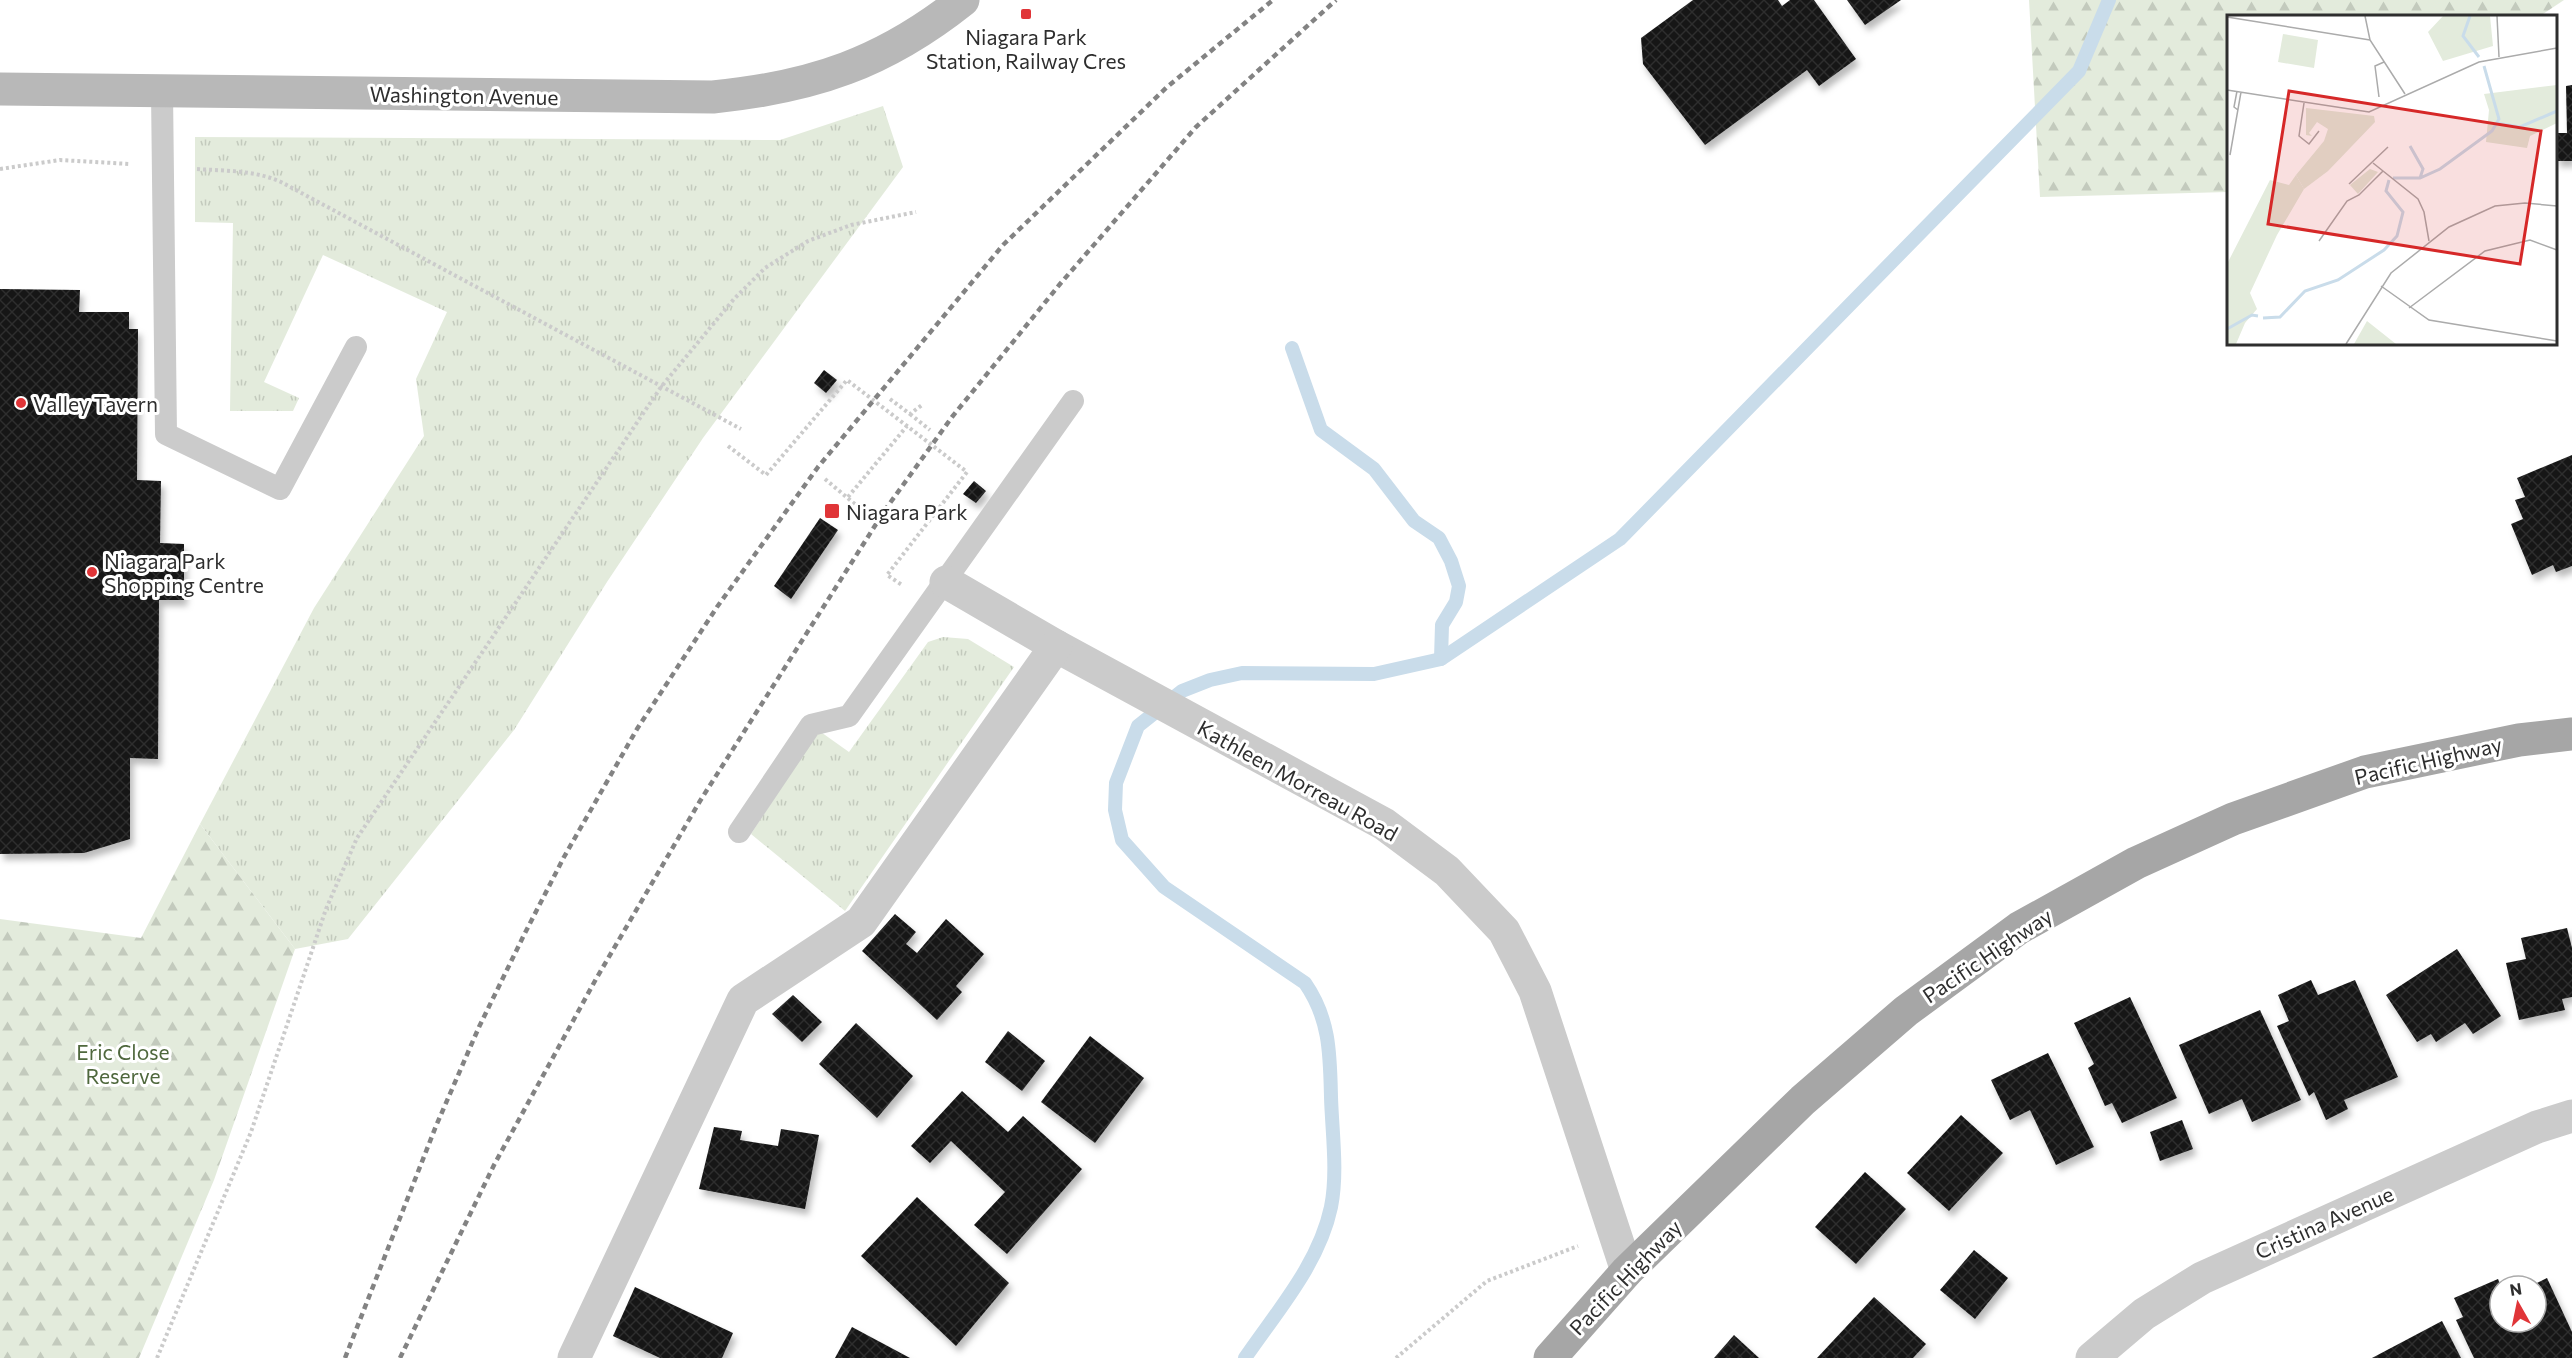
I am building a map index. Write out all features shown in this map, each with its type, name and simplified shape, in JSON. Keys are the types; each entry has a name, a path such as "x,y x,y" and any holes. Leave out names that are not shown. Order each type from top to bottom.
{"main road":[{"name":"Washington Avenue","path":"0,89 713,97 766,92 824,78 873,58 917,35 963,0"},
{"name":"Pacific Highway","path":"1550,1358 1627,1271 1803,1100 1906,1011 2029,923 2136,862 2233,819 2365,772 2520,740 2572,734"}],"street":[{"name":"Kathleen Morreau Road","path":"946,582 1056,646 1384,824 1447,871 1504,931 1535,991 1627,1271"},
{"path":"574,1358 743,1000 861,922 1056,646"},
{"name":"Cristina Avenue","path":"2092,1358 2144,1314 2202,1278 2537,1127 2572,1116"}],"lane":[{"path":"162,92 166,434 280,489 356,347"},
{"path":"739,832 811,726 849,716 1073,400"}],"path":[{"path":"0,169 60,160 90,160 265,175 741,429"},
{"path":"157,1358 251,1132 326,909 357,838 661,387 734,299 765,268 808,241 851,225 916,212"},
{"path":"728,446 766,475 846,380 967,472 888,575"},
{"path":"890,399 930,430"},
{"path":"910,414 922,405"},
{"path":"848,498 907,426"},
{"path":"825,479 869,516"},
{"path":"1396,1358 1487,1281 1613,1233"}],"green space":[{"path":"2029,0 2564,0 2542,15 2227,15 2227,192 2040,197"},
{"path":"883,106 903,167 703,438 607,582 514,730 348,939 295,949 200,824 314,608 424,436 416,379 447,312 323,255 264,382 299,398 293,411 230,411 233,223 195,222 195,137 780,140"},
{"path":"943,637 968,639 1014,667 845,911 751,834 818,730 849,752 928,642"},
{"name":"Eric Close Reserve","path":"200,824 295,949 214,1180 139,1358 0,1358 0,919 141,938"}],"building":[{"path":"1693,0 1778,0 1782,6 1790,0 1814,0 1856,59 1819,86 1807,70 1705,145 1643,64 1641,38"},
{"path":"1847,0 1901,0 1865,25"},
{"path":"2572,85 2572,161 2557,161 2557,133 2567,133 2566,86"},
{"name":"Niagara Park Shopping Centre","path":"0,289 80,290 79,312 129,312 129,329 138,329 137,480 161,481 160,543 184,544 184,600 159,600 158,759 130,758 130,839 84,853 0,854"},
{"path":"824,370 837,380 826,393 814,383"},
{"path":"2572,455 2572,566 2556,572 2553,565 2532,575 2511,524 2523,519 2515,500 2525,497 2517,478"},
{"path":"974,481 986,491 976,503 963,494"},
{"path":"820,518 838,530 791,599 774,586"},
{"path":"895,914 916,932 906,944 917,953 946,919 984,954 956,986 962,992 937,1020 862,951"},
{"path":"2567,928 2572,948 2572,997 2562,999 2565,1010 2519,1020 2506,963 2526,959 2521,938"},
{"path":"2457,949 2501,1016 2473,1034 2465,1023 2436,1042 2431,1034 2417,1042 2386,995"},
{"path":"2311,980 2318,995 2355,980 2398,1077 2344,1100 2348,1109 2326,1120 2314,1092 2309,1096 2277,1026 2289,1021 2278,995"},
{"path":"793,995 822,1022 802,1042 772,1014"},
{"path":"2130,997 2177,1098 2122,1123 2112,1103 2105,1106 2088,1068 2094,1064 2074,1023"},
{"path":"2260,1010 2301,1100 2252,1122 2242,1099 2209,1114 2179,1045"},
{"path":"856,1023 913,1076 877,1118 819,1064"},
{"path":"1008,1031 1045,1061 1022,1091 985,1062"},
{"path":"1090,1036 1144,1078 1095,1143 1041,1102"},
{"path":"2048,1053 2094,1147 2056,1165 2030,1110 2010,1120 1991,1080"},
{"path":"962,1091 1008,1132 1023,1116 1082,1169 1007,1254 974,1225 1005,1192 951,1141 930,1163 911,1146"},
{"path":"1961,1115 2003,1153 1949,1211 1907,1173"},
{"path":"2182,1120 2193,1149 2160,1161 2150,1132"},
{"path":"714,1127 742,1131 740,1140 778,1146 781,1129 819,1135 805,1209 699,1189"},
{"path":"1865,1172 1906,1209 1856,1264 1815,1227"},
{"path":"917,1197 1009,1283 956,1346 861,1256"},
{"path":"1974,1250 2008,1278 1975,1319 1940,1290"},
{"path":"2548,1280 2572,1332 2572,1358 2474,1358 2456,1320 2463,1317 2454,1298 2488,1283 2488,1334 2548,1334"},
{"path":"635,1287 733,1333 722,1358 660,1358 613,1336"},
{"path":"1874,1297 1926,1344 1913,1358 1817,1358"},
{"path":"2442,1321 2461,1358 2372,1358"},
{"path":"852,1327 910,1358 835,1358"},
{"path":"1734,1335 1759,1358 1714,1358"}],"waterway":[{"path":"1245,1358 1307,1267 1317,1248 1331,1207 1334,1166 1327,1037 1319,1010 1305,983 1164,887 1122,840 1115,810 1116,783 1138,726 1182,691 1210,680 1242,673 1374,674 1441,659 1620,539 2079,71 2109,0"},
{"path":"1292,348 1321,430 1374,469 1414,521 1439,538 1451,561 1459,586 1456,602 1442,625 1441,659"}],"railway":[{"path":"345,1358 436,1126 479,1027 524,935 564,857 637,729 717,607 818,467 1003,245 1167,87 1273,0"},
{"path":"400,1358 494,1165 596,979 700,801 885,510 952,417 1060,284 1196,127 1336,0"}],"place":[{"name":"Niagara Park Station, Railway Cres","path":"1026,14"},
{"name":"Valley Tavern","path":"21,403"},
{"name":"Niagara Park","path":"832,511"},
{"name":"Niagara Park Shopping Centre","path":"92,572"}]}
